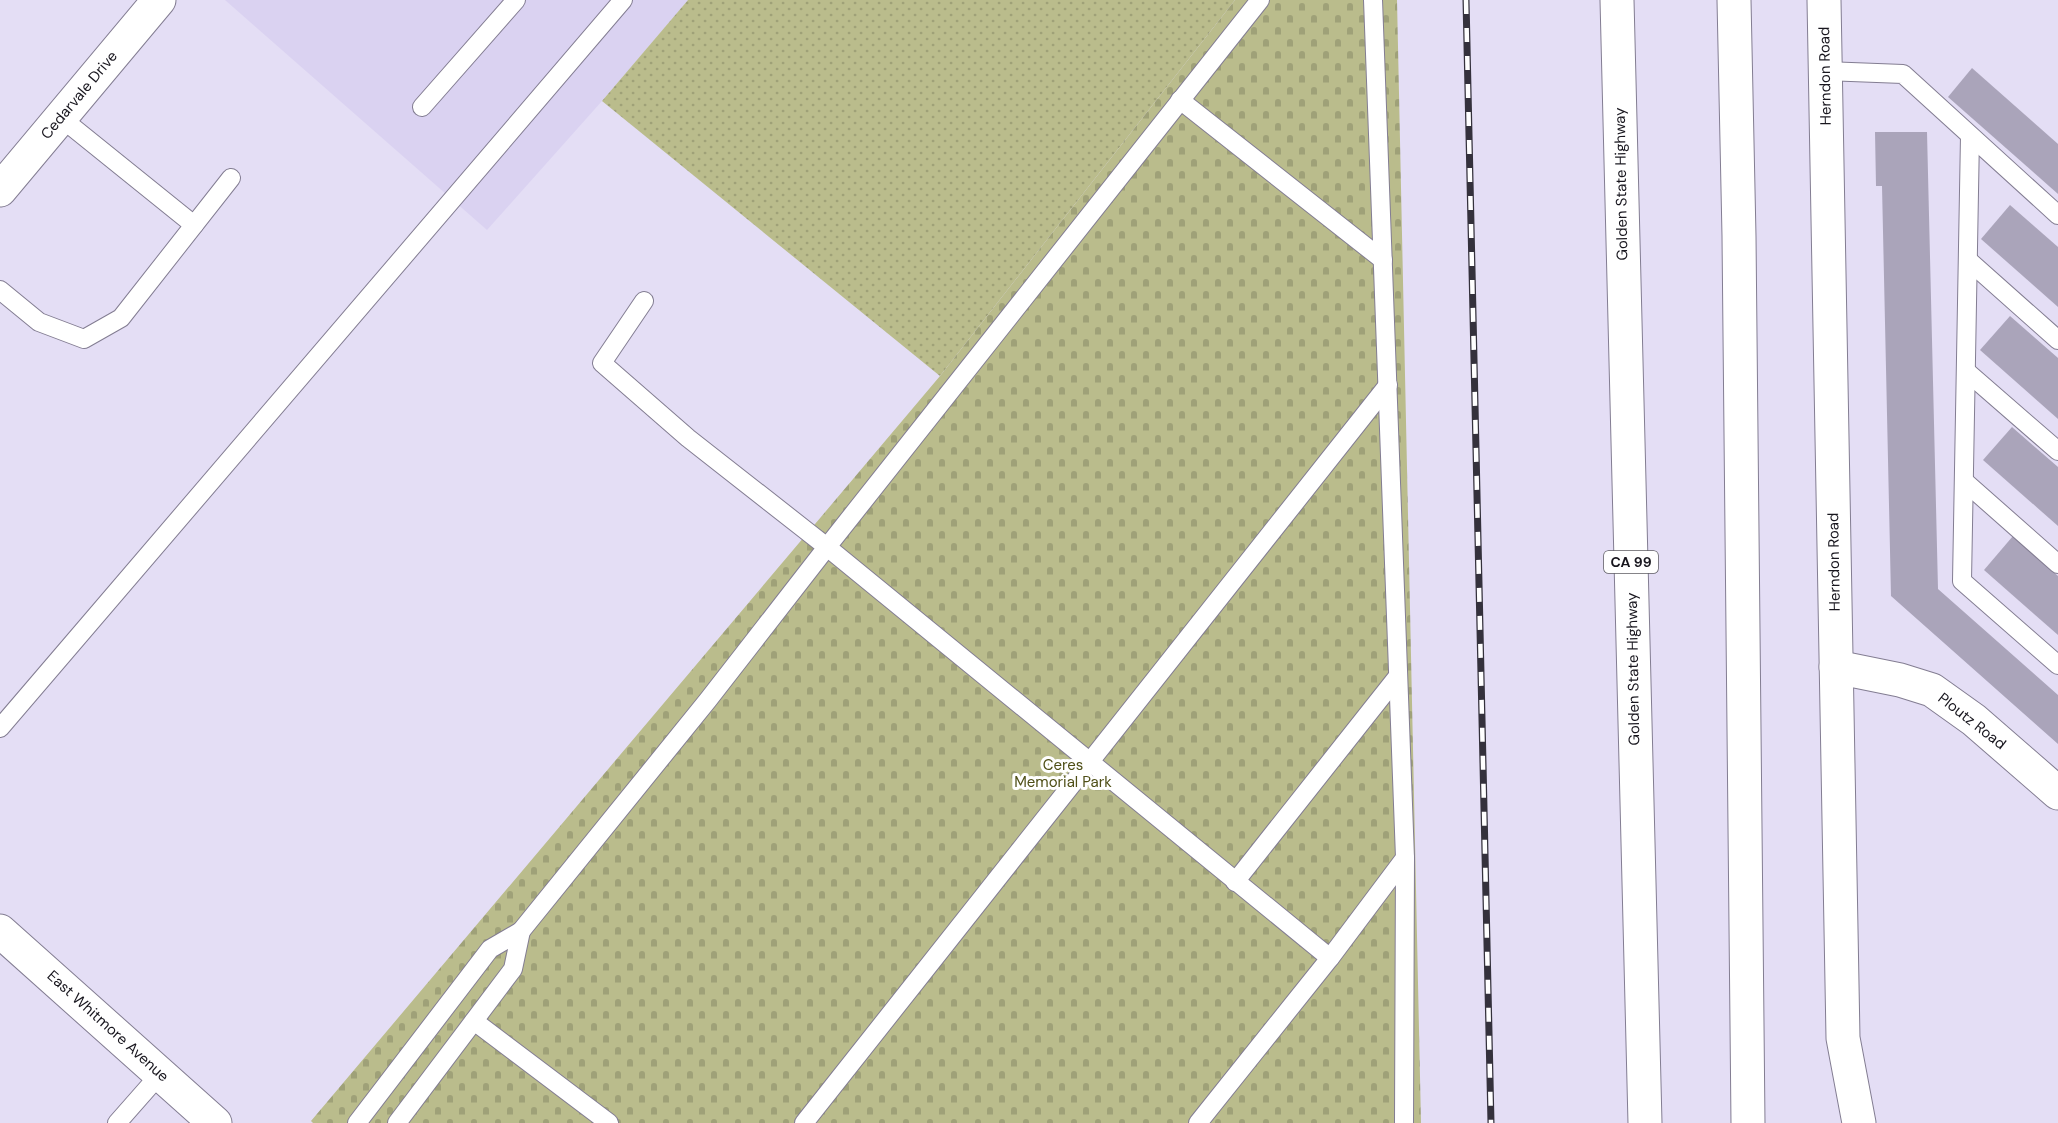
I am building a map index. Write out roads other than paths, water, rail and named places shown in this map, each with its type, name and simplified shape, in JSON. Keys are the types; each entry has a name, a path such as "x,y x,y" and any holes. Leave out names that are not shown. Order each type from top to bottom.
{"main road":[{"name":"Cedarvale Drive","path":"0,190 159,0"},
{"name":"Golden State Highway","path":"1617,0 1645,1123"},
{"path":"1734,0 1739,236 1748,1123"},
{"name":"Herndon Road","path":"1824,0 1843,1038 1859,1123"},
{"name":"Ploutz Road","path":"1836,667 1900,680 1932,690 1974,720 2058,793"},
{"name":"East Whitmore Avenue","path":"0,931 215,1123"},
{"path":"1747,1044 1756,1123"}],"lane":[{"path":"422,106 516,0"},
{"path":"0,728 623,0"},
{"path":"357,1123 490,949 521,931 708,700 1260,0"},
{"path":"1373,0 1405,858 1404,1123"},
{"path":"1825,71 1903,74 2058,215"},
{"path":"1180,100 1383,260"},
{"path":"60,117 194,225"},
{"path":"1970,136 1962,581 2058,666"},
{"path":"0,290 39,322 84,339 121,318 231,178"},
{"path":"1968,260 2058,340"},
{"path":"644,301 602,363 688,438 827,547 1330,958"},
{"path":"1966,371 2058,451"},
{"path":"804,1123 1388,385"},
{"path":"1964,482 2058,564"},
{"path":"1235,882 1398,676"},
{"path":"1198,1123 1330,958 1405,858"},
{"path":"397,1123 513,969 521,931"},
{"path":"474,1021 609,1123"},
{"path":"117,1123 161,1073"}],"railway":[{"path":"1466,0 1491,1123"}],"park label":[{"name":"Ceres Memorial Park","path":"1063,774"}]}
